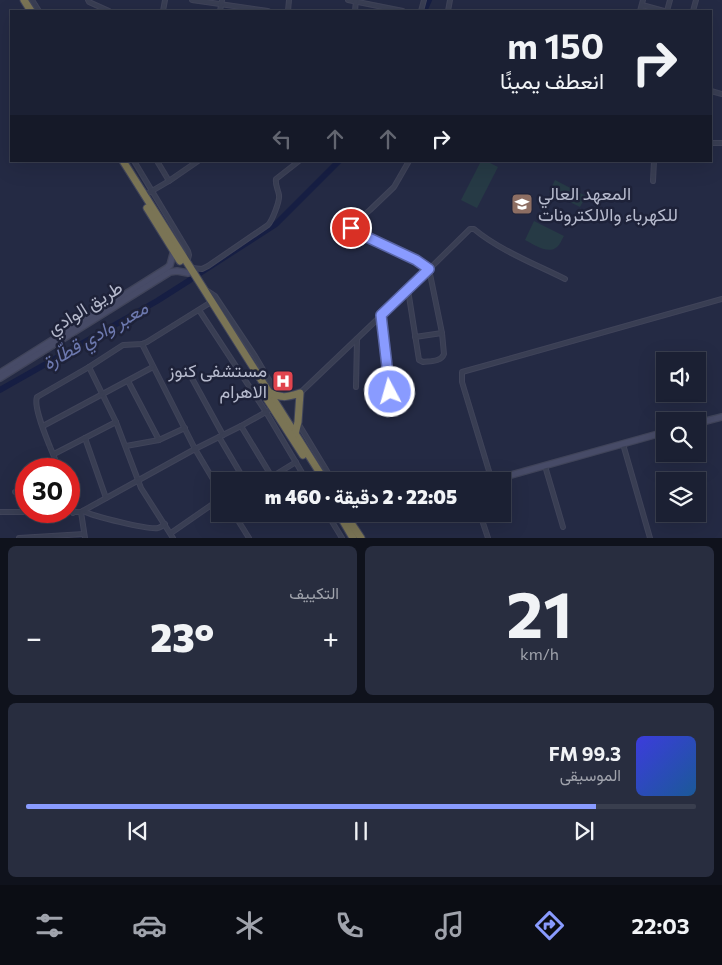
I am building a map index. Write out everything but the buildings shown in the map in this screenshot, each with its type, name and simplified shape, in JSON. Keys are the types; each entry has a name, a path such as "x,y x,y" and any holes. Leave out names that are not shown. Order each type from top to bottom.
{"highway":[{"path":"119,162 178,246"},
{"path":"124,162 178,246 208,304 269,410 318,472"},
{"path":"189,268 238,336 268,392 319,472"},
{"path":"268,392 284,398 300,394 295,434"},
{"path":"344,522 353,538"},
{"path":"355,522 361,538"}],"main road":[{"path":"178,246 169,270 177,271 189,268"},
{"name":"طريق الوادي","path":"0,378 9,370 169,270"},
{"name":"طريق الوادي","path":"0,373 9,370"},
{"path":"706,421 722,416"},
{"path":"511,475 656,435"}],"street":[{"path":"88,0 108,10"},
{"path":"192,0 222,2 263,10"},
{"path":"348,0 398,10"},
{"path":"643,2 663,10"},
{"path":"135,162 152,191 178,246 189,254 189,268 208,266 268,225 274,215 279,198 276,179 298,162"},
{"path":"158,162 169,182"},
{"path":"145,196 197,162"},
{"path":"408,162 394,187 351,228 416,260 429,269 442,333 444,356 440,359 423,362 419,360 408,290"},
{"path":"653,181 654,162"},
{"path":"300,394 470,229 565,279"},
{"path":"488,472 462,382 462,372 722,299"},
{"path":"55,458 43,426 36,402 37,397 90,367 123,345 147,342 208,304"},
{"path":"199,310 269,410 302,472"},
{"path":"381,315 390,392"},
{"path":"415,337 442,333"},
{"path":"238,336 256,356 279,397"},
{"path":"356,339 356,387"},
{"path":"142,344 195,449 211,476"},
{"path":"43,426 153,366"},
{"path":"90,367 116,422 145,495 172,535 211,506"},
{"path":"188,371 241,472"},
{"path":"128,381 159,440"},
{"path":"82,512 269,410"},
{"path":"54,454 116,422"},
{"path":"298,422 320,472"},
{"path":"241,426 269,472"},
{"path":"126,446 159,440 185,428"},
{"path":"85,438 106,498"},
{"path":"623,444 650,538"},
{"path":"280,472 296,462"},
{"path":"545,466 563,527"},
{"path":"0,512 15,512"},
{"path":"82,512 143,527 157,528 165,524"},
{"path":"18,538 84,536 82,512"},
{"path":"239,522 249,538"},
{"path":"332,522 342,538"},
{"path":"483,522 488,538"}],"shaded area":[{"path":"480,162 488,162 498,167 477,208 461,200"},
{"path":"555,180 586,196 580,207 549,192"},
{"path":"534,221 564,236 558,246 549,250 525,240"}],"waterway":[{"name":"معبر وادي قطّارة","path":"424,10 429,0"},
{"name":"معبر وادي قطّارة","path":"200,273 276,224 338,162"},
{"name":"معبر وادي قطّارة","path":"0,390 157,301 190,280"}],"place":[{"name":"المعهد العالي للكهرباء والالكترونات","path":"522,204"},
{"name":"مستشفى كنوز الاهرام","path":"283,381"}],"route":[{"path":"351,228 416,260 429,269 381,315 390,392"}]}
